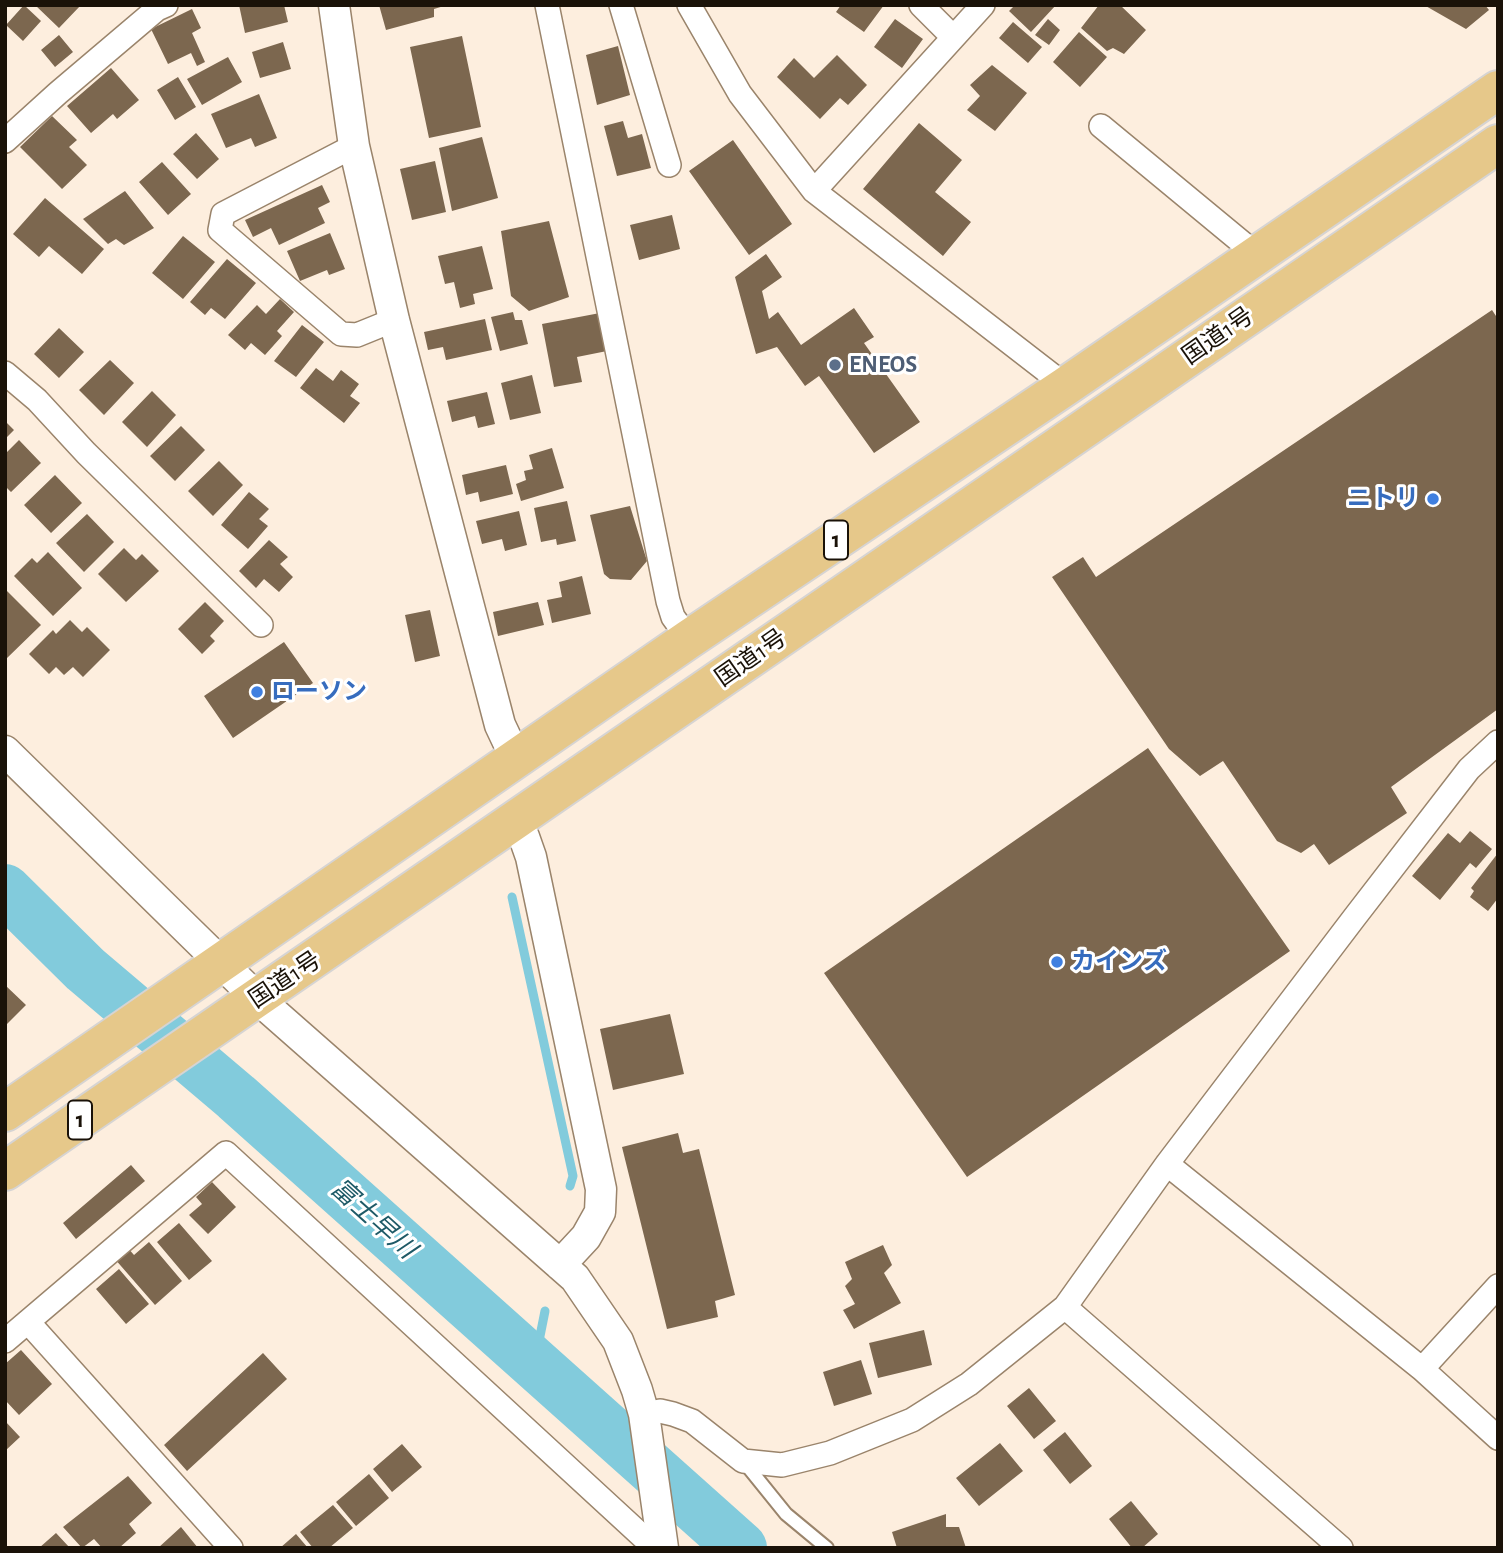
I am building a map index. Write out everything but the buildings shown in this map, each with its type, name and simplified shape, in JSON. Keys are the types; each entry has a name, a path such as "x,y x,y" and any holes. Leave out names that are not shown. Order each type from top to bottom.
{"highway":[{"name":"国道1号","path":"5,1112 517,761 689,639 1066,386 1498,90"},
{"name":"国道1号","path":"5,1171 1498,144"}],"street":[{"path":"5,141 157,9 166,5"},
{"path":"334,5 354,146 394,320 500,724 517,761"},
{"path":"547,5 668,601 673,617 689,639"},
{"path":"621,5 668,165"},
{"path":"689,5 740,94 814,191 1066,386"},
{"path":"921,5 953,37"},
{"path":"814,191 983,5"},
{"path":"1101,126 1257,255"},
{"path":"354,146 223,214 220,230 341,334 357,335 394,320"},
{"path":"5,373 37,400 86,453 261,625"},
{"path":"647,1405 692,1422 743,1461 782,1465 830,1453 912,1420 969,1384 1065,1307 1167,1164 1469,768 1498,742"},
{"path":"5,751 258,999 560,1265 606,1320 647,1405 658,1540"},
{"path":"514,823 524,837 531,857 601,1189 600,1212 586,1237 560,1265"},
{"path":"5,1341 226,1153 658,1540"},
{"path":"1167,1164 1422,1369 1498,1438"},
{"path":"1422,1369 1487,1294 1498,1286"},
{"path":"1065,1307 1341,1548"},
{"path":"28,1322 230,1548"}],"lane":[{"path":"743,1461 786,1514 827,1548"}],"waterway":[{"name":"富士早川","path":"5,890 85,969 236,1097 741,1548"},
{"path":"512,897 573,1176 570,1186"},
{"path":"535,1361 545,1311"}],"place":[{"name":"ENEOS","path":"835,365"},
{"name":"ニトリ","path":"1433,499"},
{"name":"ローソン","path":"257,692"},
{"name":"カインズ","path":"1057,962"}]}
